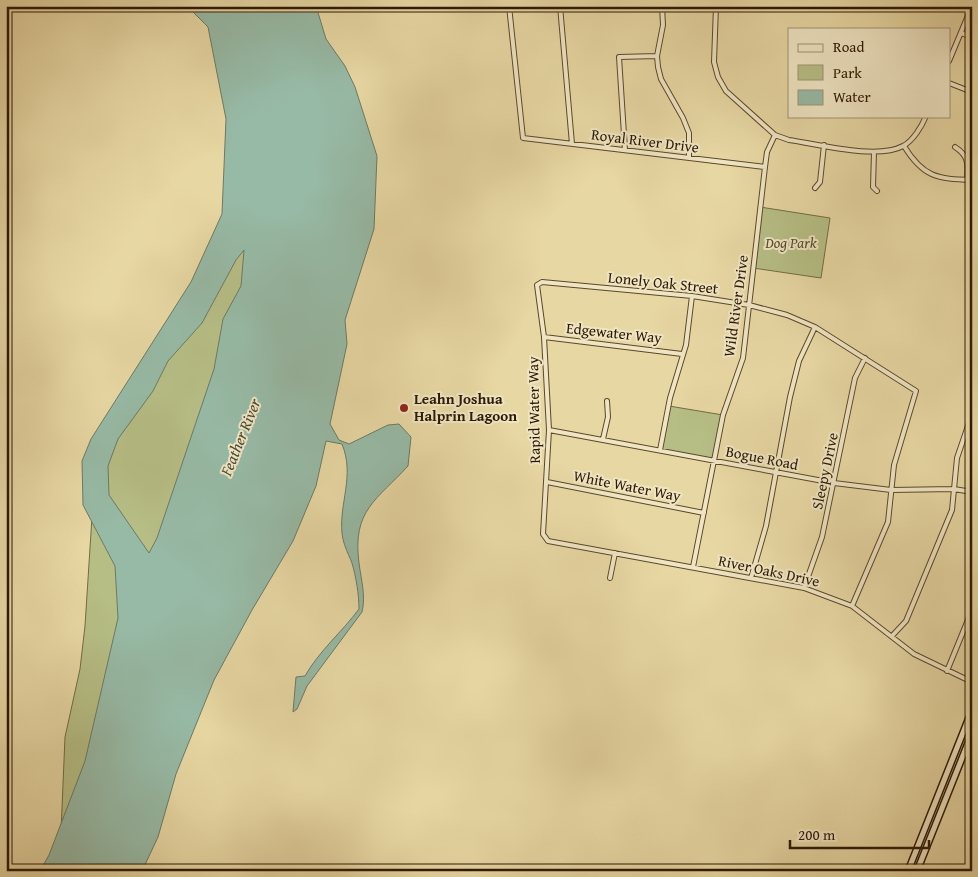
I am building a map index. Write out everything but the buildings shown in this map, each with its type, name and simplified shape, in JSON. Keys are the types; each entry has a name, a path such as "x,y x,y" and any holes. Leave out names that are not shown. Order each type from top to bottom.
{"main road":[{"path":"908,871 972,710"},
{"path":"917,871 972,733"}],"street":[{"name":"Royal River Drive","path":"509,6 522,138 765,167"},
{"path":"560,6 572,144"},
{"path":"662,6 663,25 657,56 661,79 683,118 689,133 689,158"},
{"path":"716,6 714,62 718,77 726,91 775,135 789,140 874,152 904,146 924,123 925,118"},
{"path":"950,59 972,6"},
{"path":"961,33 972,37"},
{"path":"625,150 619,57 657,56"},
{"path":"950,83 972,92"},
{"name":"Wild River Drive","path":"693,568 723,415 743,358 767,152 775,135"},
{"path":"815,188 820,182 824,145"},
{"path":"904,146 912,159 938,178 969,180 968,162 965,153 955,146"},
{"path":"874,152 873,186 877,191"},
{"name":"Lonely Oak Street","path":"537,285 542,282 692,296 749,305 787,315 815,326 916,391 894,465 891,490"},
{"name":"Rapid Water Way","path":"537,285 544,337 549,430 543,534"},
{"path":"660,450 670,398 686,345 692,296"},
{"path":"751,578 766,526 775,472 799,361 815,326"},
{"name":"Edgewater Way","path":"544,337 682,354"},
{"name":"Sleepy Drive","path":"804,588 822,537 855,378 865,358"},
{"path":"603,439 608,417 607,401"},
{"path":"892,636 906,621 952,510 958,458 970,420"},
{"name":"Bogue Road","path":"549,430 834,484 891,490 954,489 972,492"},
{"name":"White Water Way","path":"547,482 704,513"},
{"path":"852,606 888,522 891,490"},
{"name":"River Oaks Drive","path":"543,534 548,541 804,588 852,606 914,654 947,672 972,682"},
{"path":"610,578 615,553"},
{"path":"947,672 972,610"}],"green space":[{"name":"Dog Park","path":"760,207 830,218 821,278 753,268"},
{"path":"245,230 248,305 116,686 61,832 65,737 80,669 85,626 95,470"},
{"path":"669,406 723,415 714,461 660,450"}],"water":[{"name":"Feather River","path":"187,6 316,6 326,39 345,66 355,87 377,156 374,229 345,320 347,344 330,424 339,440 349,444 388,425 399,424 411,437 408,466 369,507 363,518 359,530 358,545 363,594 362,612 307,686 297,709 293,712 296,677 305,676 317,658 359,609 355,574 342,533 347,478 346,456 342,444 326,441 316,486 293,541 252,610 214,680 176,774 158,837 142,871 40,871 49,855 85,761 118,618 115,566 83,505 82,461 91,439 191,282 222,214 226,119 208,27","holes":["244,250 241,286 223,319 214,369 157,538 149,553 109,495 108,466 118,439 153,391 168,361 202,323 236,260"]}],"place":[{"name":"Leahn Joshua Halprin Lagoon","path":"404,408"}]}
